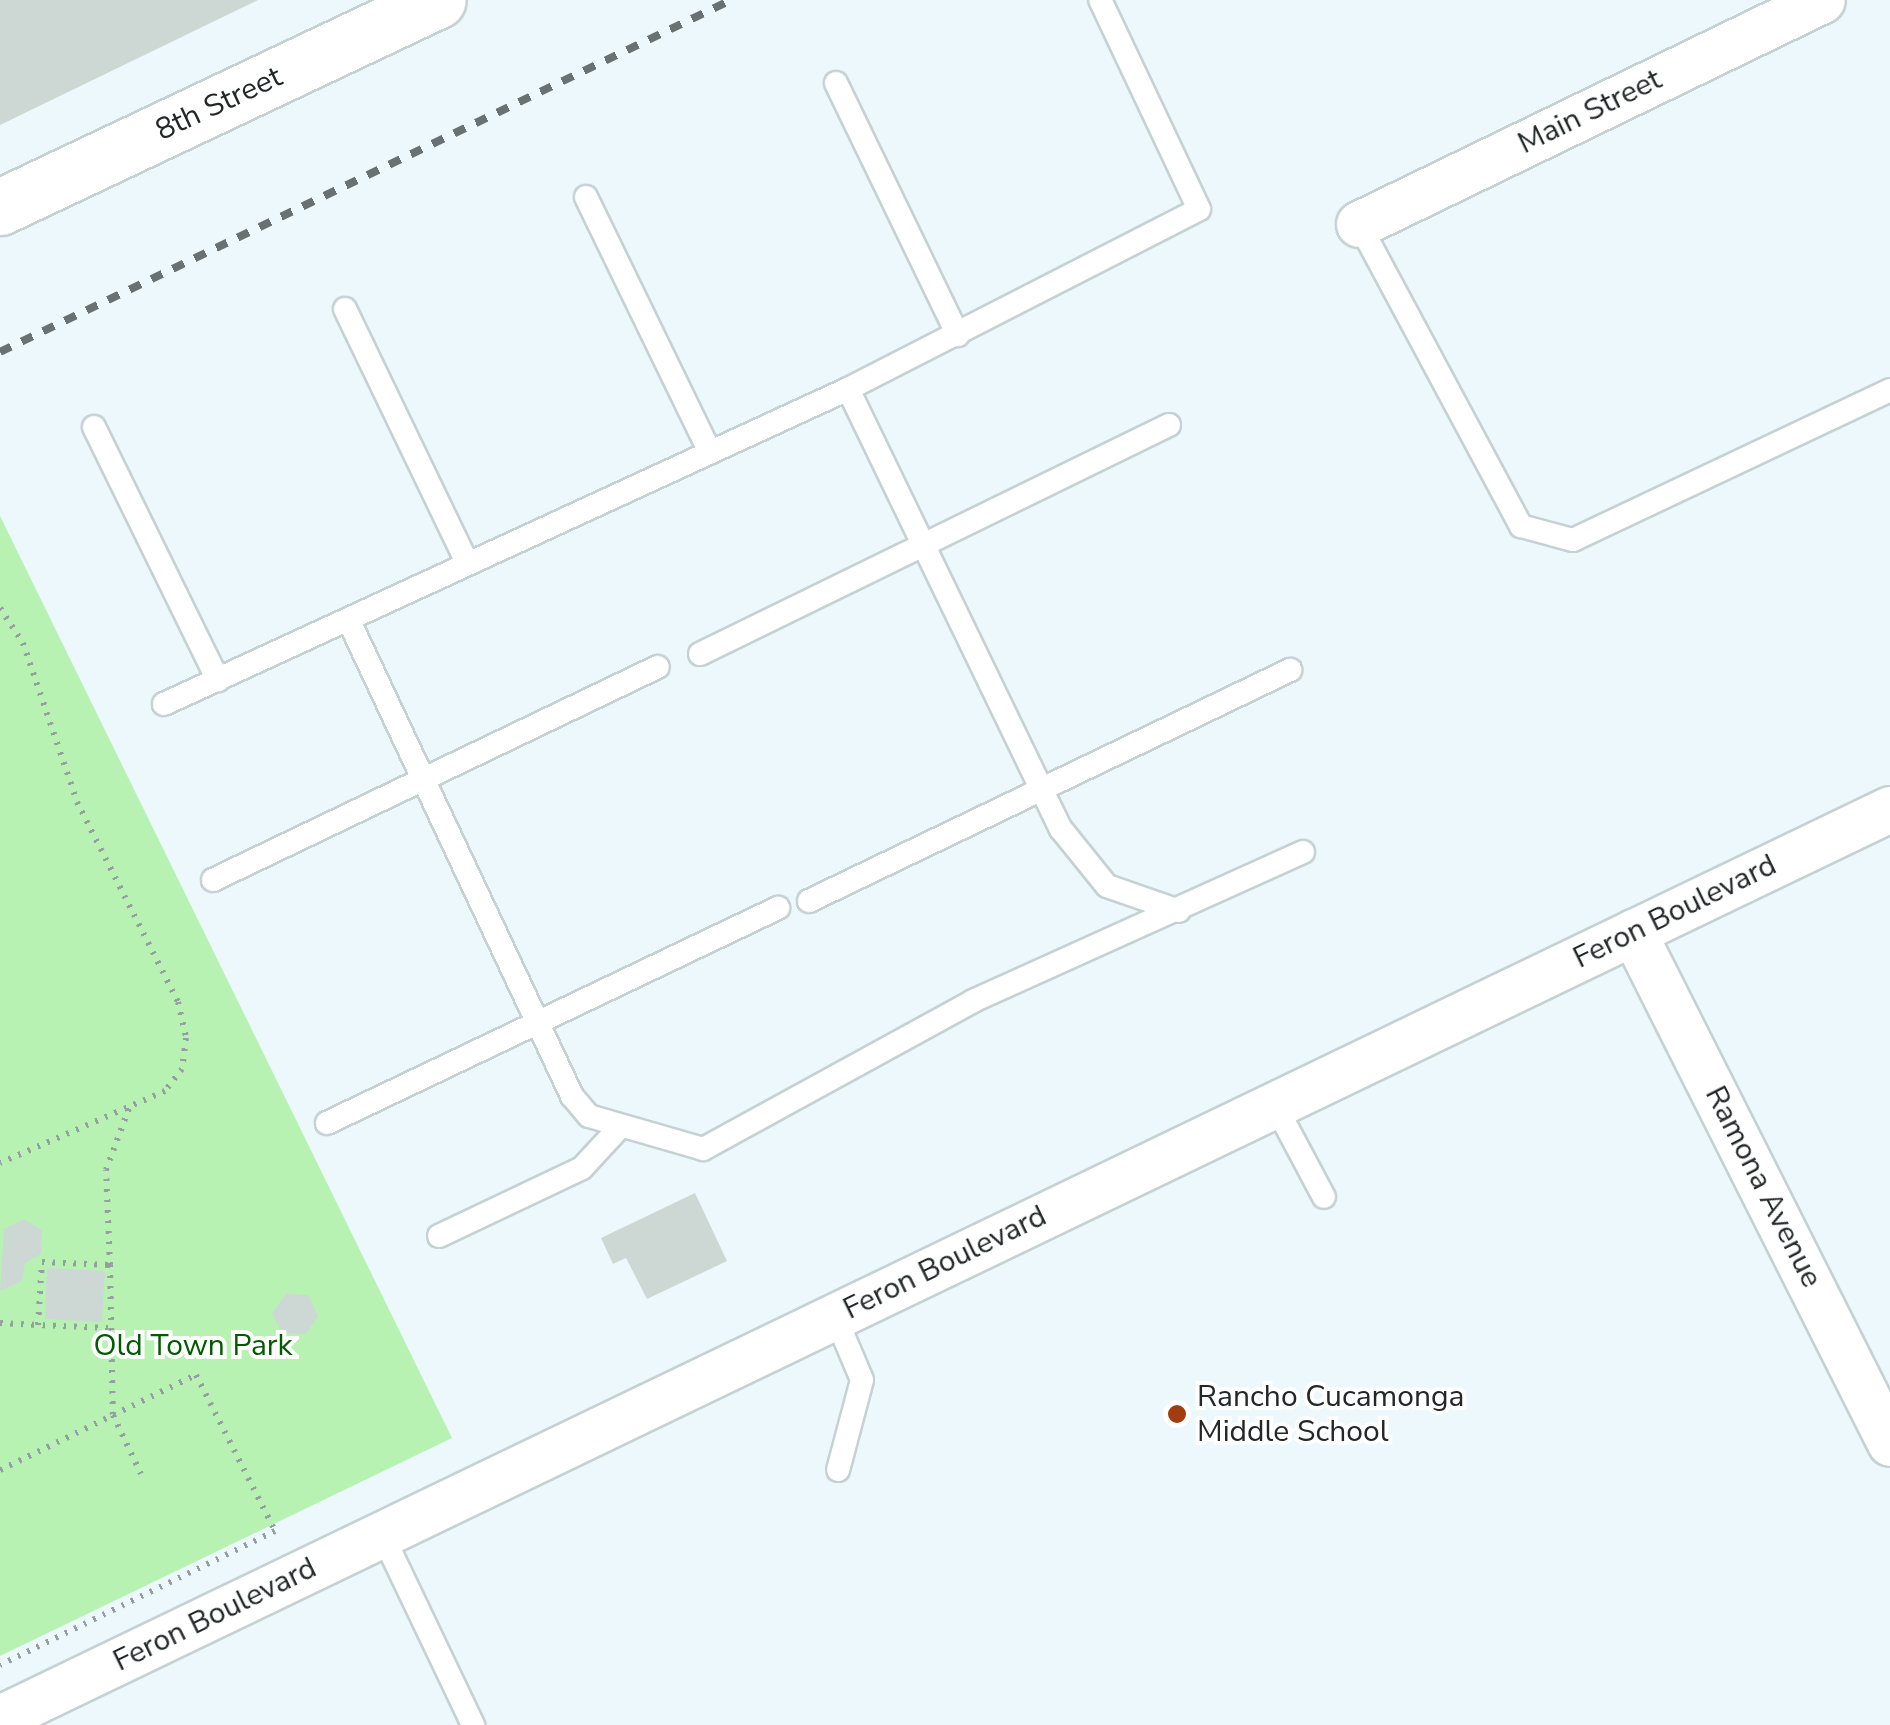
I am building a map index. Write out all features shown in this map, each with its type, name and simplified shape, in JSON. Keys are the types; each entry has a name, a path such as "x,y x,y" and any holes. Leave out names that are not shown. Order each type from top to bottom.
{"street":[{"name":"8th Street","path":"0,207 438,0"},
{"name":"Main Street","path":"1359,224 1822,0"},
{"name":"Feron Boulevard","path":"0,1718 1890,808"},
{"name":"Ramona Avenue","path":"1633,932 1875,1371 1890,1443"}],"lane":[{"path":"164,704 848,388 1200,209 1100,0"},
{"path":"836,84 958,335"},
{"path":"586,197 710,452"},
{"path":"1359,224 1520,526 1572,540 1890,390"},
{"path":"345,308 467,563"},
{"path":"848,388 1041,788 1081,860 1107,886 1179,911"},
{"path":"700,654 1169,425"},
{"path":"94,426 218,680"},
{"path":"349,621 572,1096 589,1116 619,1128 702,1149 973,1001 1303,852"},
{"path":"213,880 658,667"},
{"path":"808,901 1290,670"},
{"path":"327,1122 778,908"},
{"path":"1275,1104 1324,1197"},
{"path":"439,1236 582,1168 619,1128"},
{"path":"835,1316 862,1380 838,1470"},
{"path":"382,1534 473,1725"}],"path":[{"path":"0,608 23,643 76,802 178,1002 182,1070 165,1091 0,1164"},
{"path":"129,1107 106,1170 108,1328 113,1415 141,1474"},
{"path":"38,1326 42,1262 110,1265"},
{"path":"0,1324 108,1328"},
{"path":"0,1470 196,1375 276,1532 0,1665"}],"green space":[{"name":"Old Town Park","path":"0,516 452,1438 0,1656"}],"building":[{"path":"0,0 258,0 0,125"},
{"path":"695,1193 727,1261 647,1299 626,1258 613,1264 601,1238"},
{"path":"24,1219 42,1230 41,1254 25,1263 22,1281 0,1291 4,1229"},
{"path":"47,1268 105,1271 102,1322 45,1319"},
{"path":"286,1294 308,1295 318,1316 306,1334 282,1333 272,1313"}],"railway":[{"path":"0,352 731,0"}],"place":[{"name":"Rancho Cucamonga Middle School","path":"1177,1414"}]}
